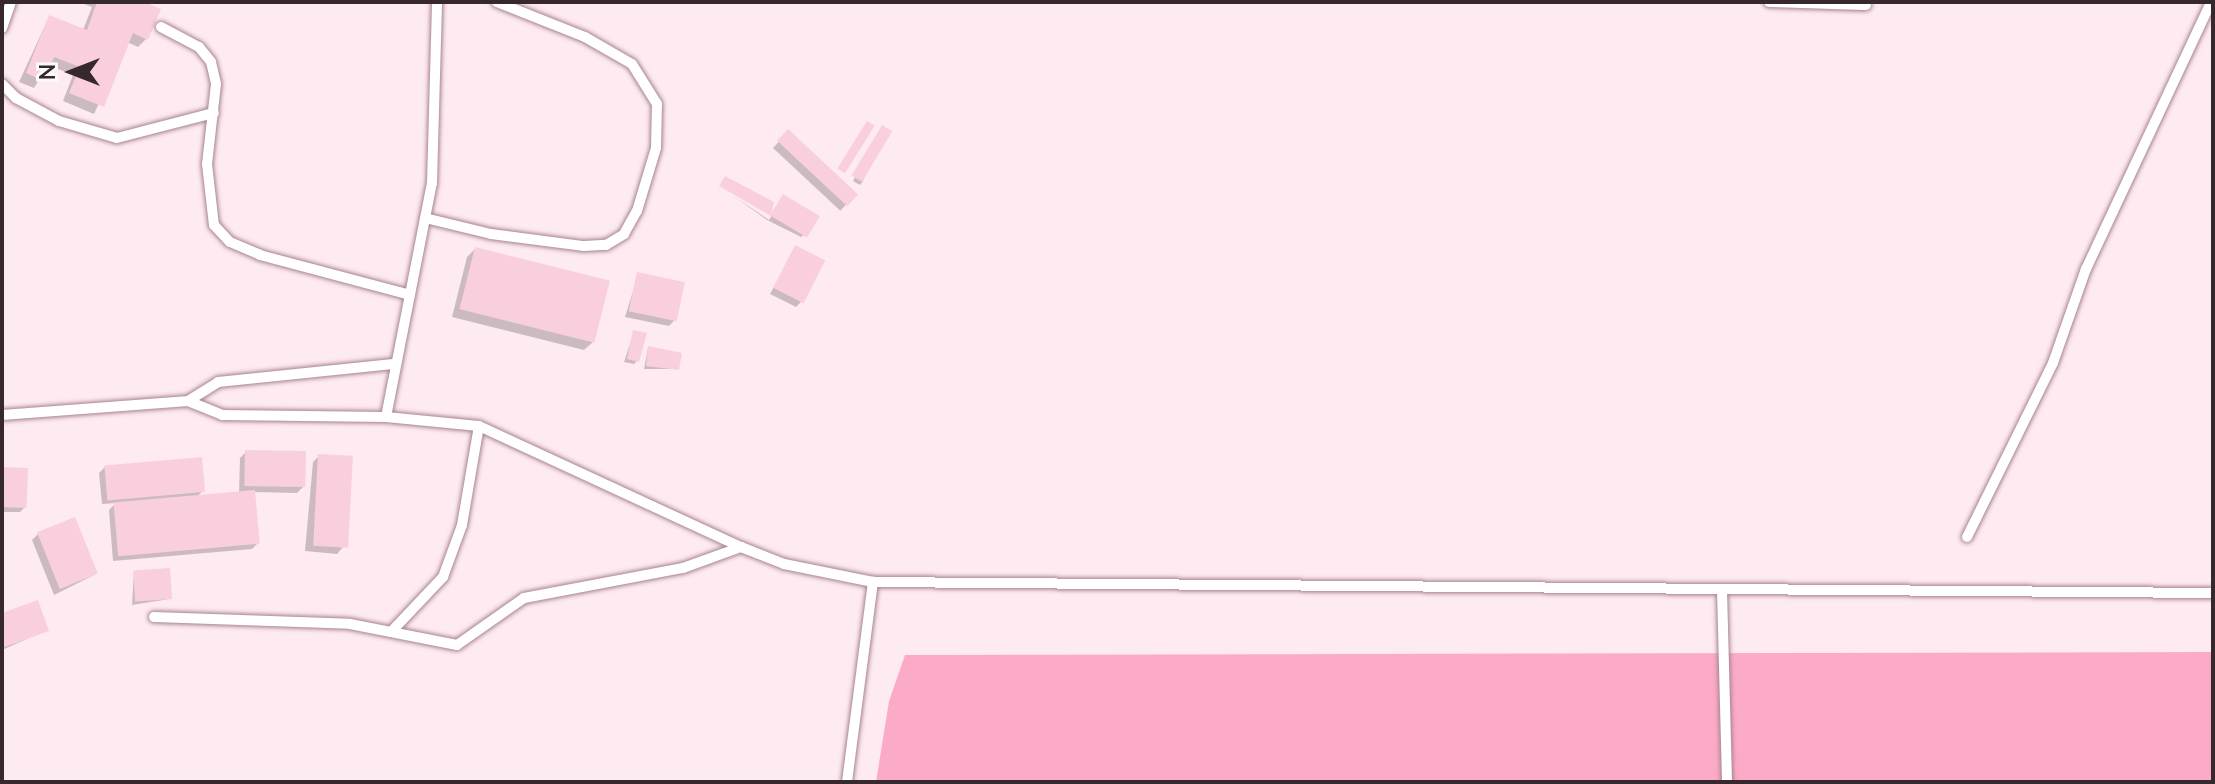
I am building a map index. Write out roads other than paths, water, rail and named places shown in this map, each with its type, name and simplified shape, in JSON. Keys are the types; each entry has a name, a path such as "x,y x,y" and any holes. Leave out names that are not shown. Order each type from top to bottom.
{"lane":[{"path":"2,28 11,2"},
{"path":"386,417 393,364 432,183 437,2"},
{"path":"425,218 491,234 584,246 606,245 624,234 637,211 656,148 657,104 632,64 585,37 497,2"},
{"path":"1769,2 1866,5"},
{"path":"1967,537 2053,363 2086,269 2211,2"},
{"path":"161,27 199,47 211,62 214,113 208,198 214,225 230,242 260,255 410,295"},
{"path":"2,84 16,98 59,121 117,138 214,113"},
{"path":"188,401 218,382 393,364"},
{"path":"2,415 188,401 222,415 386,417 479,426 741,547 826,573 873,582 2213,593"},
{"path":"391,632 443,577 462,525 479,426"},
{"path":"154,617 350,624 457,645 524,598 683,568 741,547"},
{"path":"847,782 873,582"},
{"path":"1722,590 1727,782"}]}
